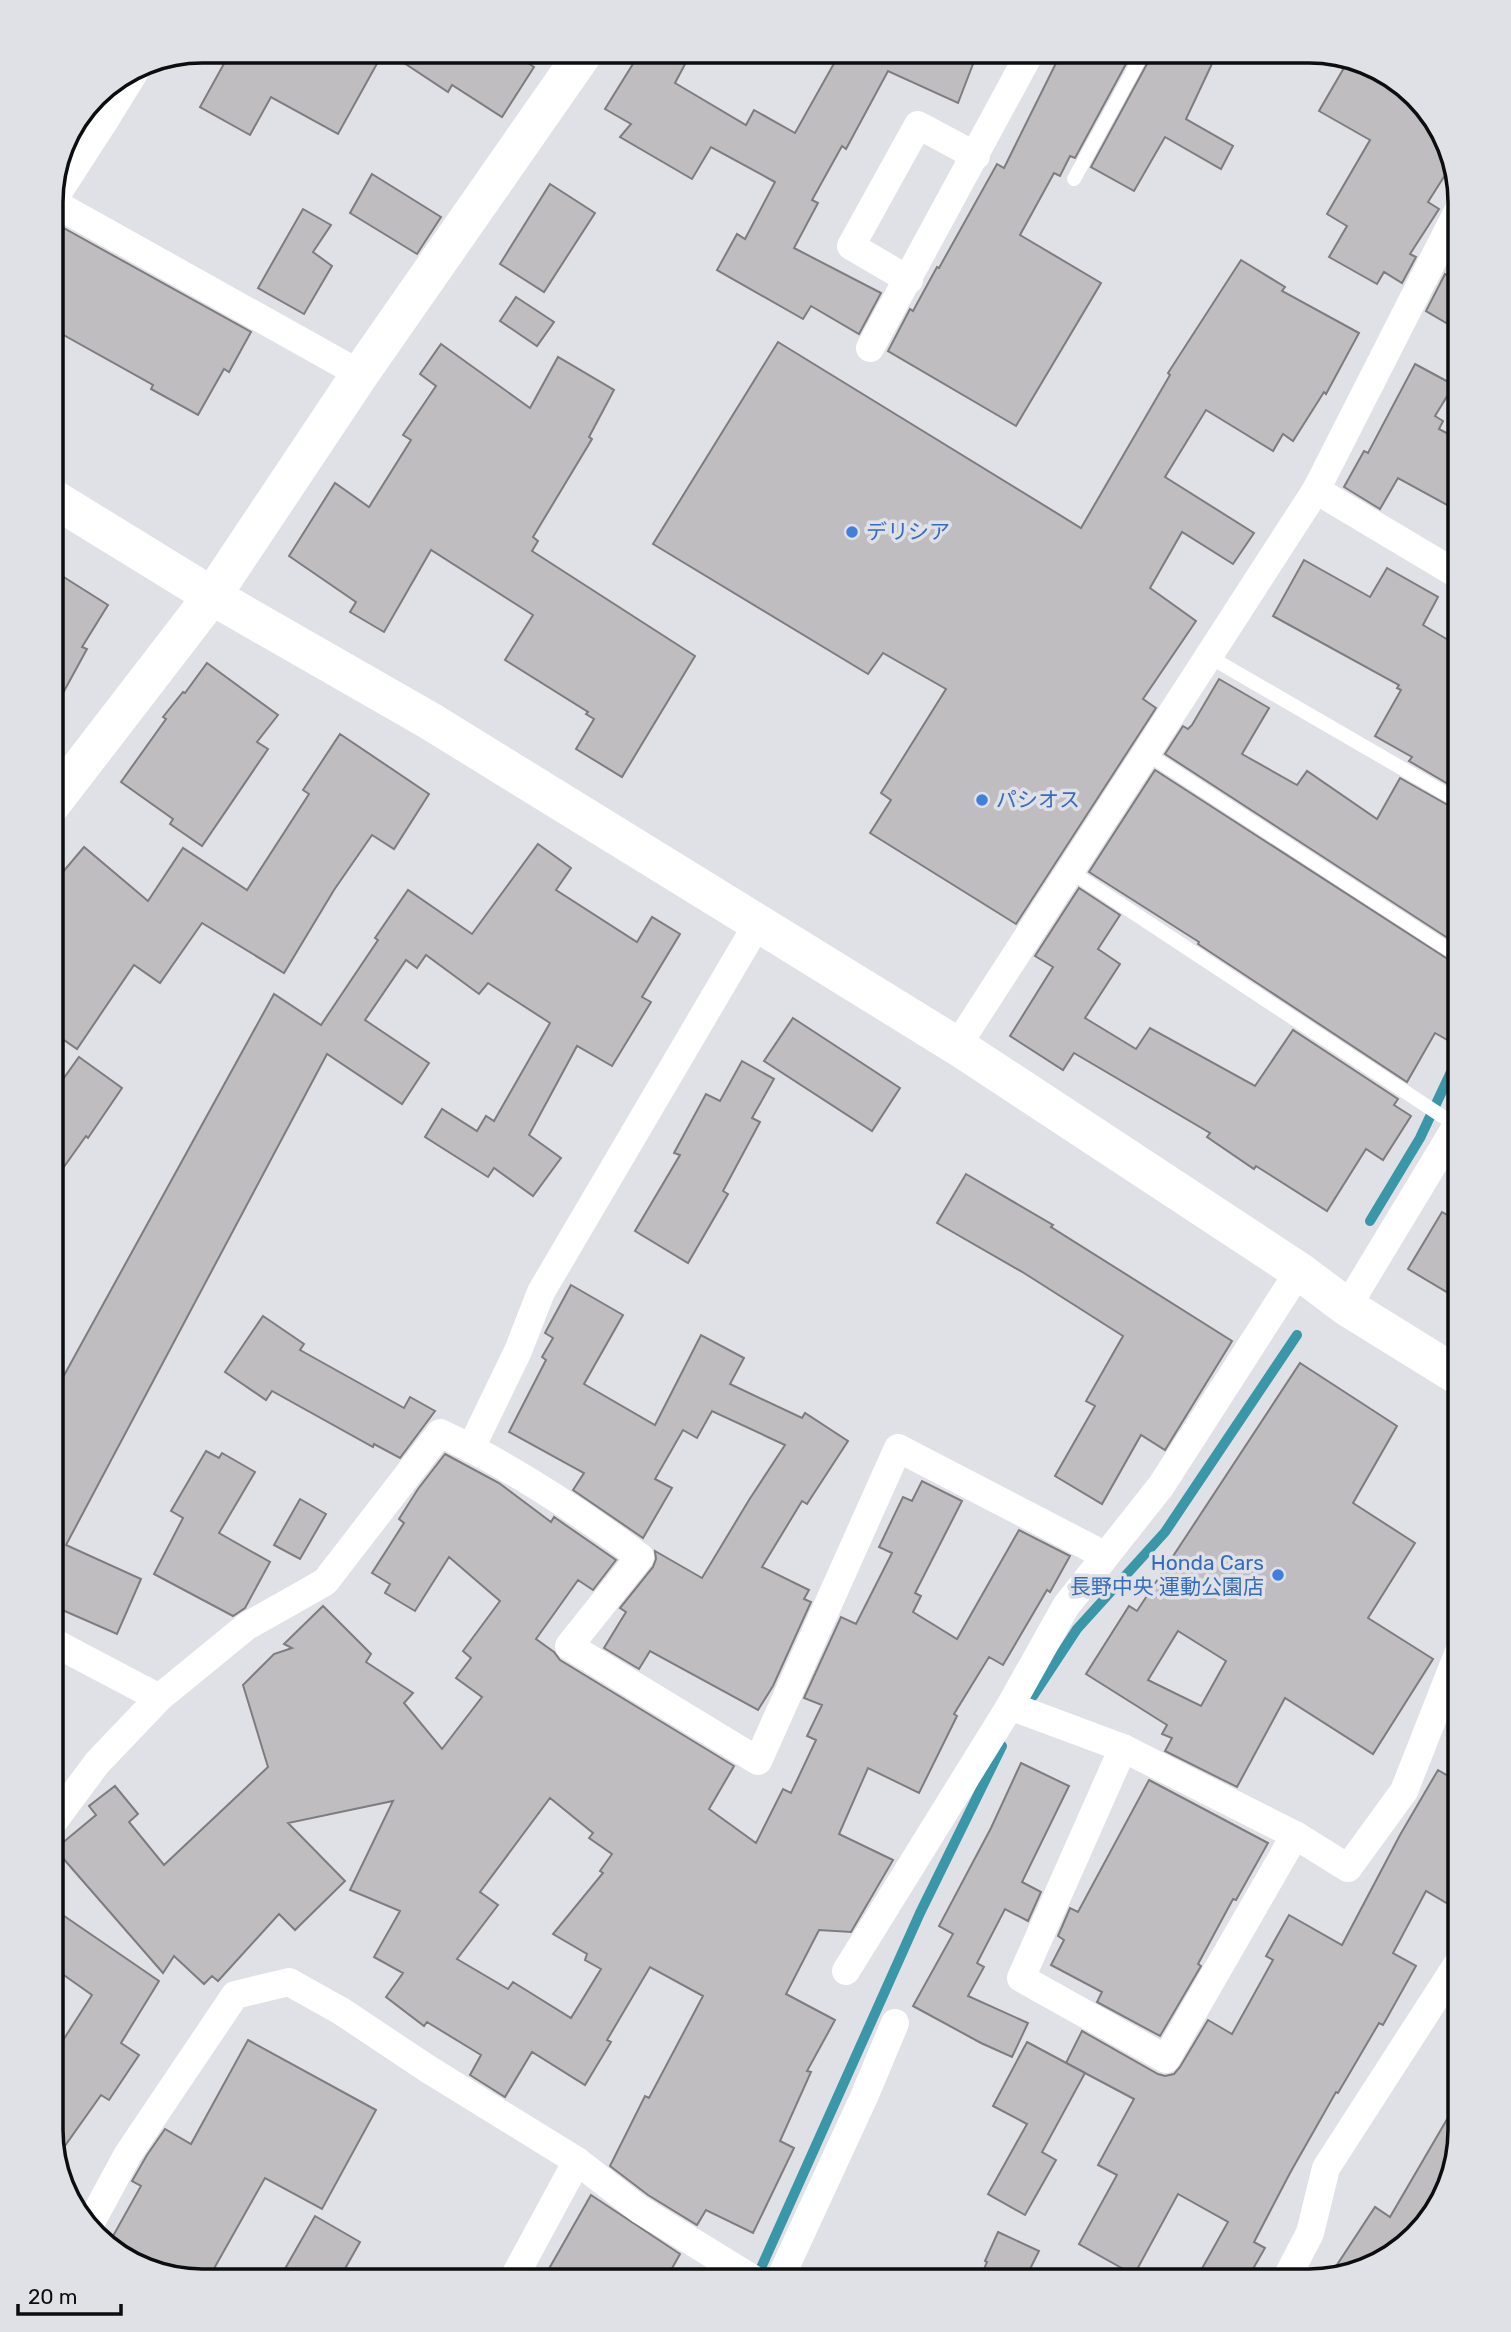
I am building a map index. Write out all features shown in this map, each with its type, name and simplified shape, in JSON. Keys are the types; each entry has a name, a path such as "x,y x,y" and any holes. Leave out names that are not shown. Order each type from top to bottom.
{"street":[{"path":"63,789 212,596 360,374 576,63"},
{"path":"870,348 1025,63"},
{"path":"67,172 96,114 113,95"},
{"path":"909,280 851,246 918,125 976,156"},
{"path":"63,207 360,374"},
{"path":"957,1046 1316,490 1448,231"},
{"path":"1316,490 1448,569"},
{"path":"63,504 212,596 430,721 957,1046 1298,1271 1347,1307 1448,1370"},
{"path":"471,1448 518,1352 541,1292 758,923"},
{"path":"1347,1307 1448,1135"},
{"path":"846,1971 1010,1706 1066,1606 1161,1486 1298,1271"},
{"path":"63,1809 97,1763 159,1698 247,1626 325,1582 440,1433 471,1448 640,1557 569,1646 758,1761 898,1448 1104,1555"},
{"path":"63,1647 159,1698"},
{"path":"1010,1706 1123,1748 1295,1835 1348,1868 1404,1791 1448,1679"},
{"path":"1123,1748 1021,1978 1166,2059 1295,1835"},
{"path":"1291,2269 1310,2233 1326,2168 1448,1980"},
{"path":"94,2217 128,2154 235,1995 289,1982 341,2011 428,2069 577,2161 639,2209 736,2269"},
{"path":"785,2269 895,2023"},
{"path":"518,2269 577,2161"}],"lane":[{"path":"1074,179 1137,63"},
{"path":"1208,656 1448,795"},
{"path":"1146,753 1448,949"},
{"path":"1070,871 1425,1105 1448,1117"}],"building":[{"path":"224,63 377,63 338,134 271,97 250,135 200,107"},
{"path":"404,63 528,63 534,67 502,117 452,85 448,92"},
{"path":"634,63 686,63 675,83 746,125 754,110 795,133 834,63 973,63 958,103 888,71 846,149 842,146 812,200 818,203 794,248 881,293 859,334 811,306 803,319 717,270 737,234 745,239 775,182 711,147 692,179 620,137 631,124 605,109"},
{"path":"1056,63 1126,63 1075,158 1070,156 1060,176 1054,173 1020,235 1101,283 1016,426 888,351 910,309 913,311 937,267 939,268 997,164 1004,168"},
{"path":"1147,63 1212,63 1186,119 1233,146 1221,169 1165,137 1134,191 1091,167"},
{"path":"1344,68 1354,70 1371,77 1401,97 1425,125 1437,148 1445,175 1428,202 1439,209 1410,254 1416,257 1402,283 1384,272 1377,284 1329,257 1347,226 1327,214 1370,140 1319,111"},
{"path":"372,174 441,217 417,254 350,213"},
{"path":"550,184 595,213 544,292 500,264"},
{"path":"303,209 331,225 313,252 332,266 304,314 258,288"},
{"path":"63,228 251,332 229,372 224,369 198,415 151,389 153,385 63,335"},
{"path":"1241,260 1285,287 1282,291 1359,333 1326,394 1324,392 1293,441 1283,434 1273,451 1206,410 1165,477 1254,533 1233,564 1182,532 1150,588 1196,621 1143,699 1156,708 1016,924 870,833 891,800 881,793 946,689 883,653 868,674 653,544 778,342 1081,528 1170,375 1168,373"},
{"path":"1445,274 1448,276 1448,324 1426,311"},
{"path":"516,297 554,322 537,346 500,321"},
{"path":"441,344 530,408 558,357 614,390 589,437 592,439 533,537 538,541 532,551 695,656 622,777 576,749 594,719 586,714 588,712 505,660 533,615 431,550 384,632 350,612 356,602 289,556 335,483 369,507 411,440 403,435 436,386 420,374"},
{"path":"1415,364 1448,382 1448,395 1435,416 1443,421 1439,429 1448,434 1448,505 1398,478 1380,509 1344,487 1364,451 1368,453"},
{"path":"1304,560 1370,597 1387,568 1438,597 1423,625 1448,640 1448,784 1409,761 1412,757 1375,736 1401,690 1397,688 1399,685 1273,616"},
{"path":"63,577 108,605 82,647 87,649 63,693"},
{"path":"207,663 278,715 257,742 268,749 202,846 170,824 173,819 121,782 166,719 163,717"},
{"path":"1219,679 1269,708 1242,754 1297,785 1307,771 1377,819 1400,778 1448,805 1448,938 1165,754 1183,726 1188,729"},
{"path":"340,734 429,794 394,849 372,835 334,890 284,973 202,923 160,983 134,965 77,1049 63,1039 63,872 84,847 148,901 183,848 247,890 309,794 303,790"},
{"path":"1155,770 1448,959 1448,1040 1435,1033 1407,1082 1198,944 1199,942 1089,872"},
{"path":"538,844 571,868 556,890 637,942 652,917 680,934 642,997 651,1002 612,1066 577,1046 529,1135 561,1158 533,1196 494,1168 488,1177 425,1137 442,1109 477,1131 486,1116 494,1121 550,1023 488,983 479,994 426,955 417,968 406,960 365,1020 429,1063 402,1104 327,1054 66,1545 141,1579 117,1634 63,1610 63,1377 274,994 321,1025 408,890 472,934"},
{"path":"1079,888 1120,915 1098,949 1120,964 1085,1018 1136,1049 1150,1028 1255,1086 1293,1030 1398,1099 1394,1105 1411,1116 1383,1160 1366,1149 1327,1211 1256,1166 1254,1169 1207,1137 1210,1133 1074,1053 1063,1070 1010,1036 1053,967 1035,956"},
{"path":"793,1018 900,1088 872,1131 764,1061"},
{"path":"79,1057 122,1088 88,1138 86,1136 63,1168 63,1079"},
{"path":"742,1061 774,1079 752,1118 760,1122 723,1191 728,1194 688,1263 635,1231 680,1155 674,1153 706,1094 720,1101"},
{"path":"966,1174 1053,1225 1051,1227 1232,1341 1165,1450 1141,1435 1102,1504 1055,1476 1095,1406 1086,1401 1123,1336 1024,1273 937,1223"},
{"path":"1442,1212 1448,1215 1448,1293 1408,1269"},
{"path":"571,1285 623,1315 584,1384 655,1425 701,1335 744,1358 730,1384 802,1418 805,1413 848,1441 807,1504 802,1501 762,1567 809,1590 804,1599 811,1602 773,1686 758,1710 650,1651 639,1669 604,1648 626,1612 620,1608 653,1567 655,1551 702,1578 785,1445 712,1411 697,1438 683,1430 655,1479 672,1488 643,1538 573,1490 584,1473 509,1432 546,1360 542,1357 553,1338 545,1333"},
{"path":"263,1316 304,1344 300,1350 404,1408 410,1397 435,1411 400,1458 374,1444 373,1447 272,1391 266,1400 225,1372"},
{"name":"Honda Cars 長野中央 運動公園店","path":"1300,1363 1397,1426 1353,1503 1415,1543 1368,1618 1433,1659 1373,1754 1285,1698 1237,1787 1165,1751 1172,1738 1162,1734 1167,1725 1086,1674 1129,1606 1137,1611","holes":["1178,1631 1226,1661 1201,1706 1148,1680"]},
{"path":"206,1451 219,1458 222,1453 255,1472 219,1533 270,1562 245,1608 233,1616 154,1574 183,1518 171,1511"},
{"path":"445,1454 499,1483 551,1522 554,1517 616,1560 593,1590 578,1580 536,1639 560,1660 734,1766 709,1809 756,1843 783,1789 791,1793 816,1740 807,1736 822,1705 804,1698 841,1617 856,1624 892,1553 879,1547 903,1497 912,1501 922,1481 962,1501 915,1593 921,1596 913,1612 957,1639 1019,1530 1070,1556 1003,1665 989,1657 954,1714 957,1716 919,1793 868,1768 839,1834 893,1860 851,1932 819,1930 786,1994 835,2020 807,2071 811,2072 780,2141 794,2148 753,2233 706,2210 697,2225 648,2195 610,2166 645,2096 649,2098 703,1996 650,1967 607,2040 611,2042 585,2085 532,2052 505,2097 470,2075 481,2055 427,2022 424,2026 386,1997 403,1973 374,1957 400,1911 350,1890 393,1801 288,1823 345,1881 295,1930 279,1914 218,1981 212,1976 204,1984 174,1956 163,1973 63,1858 63,1842 96,1815 89,1806 115,1786 138,1814 129,1822 164,1865 268,1767 243,1685 274,1654 292,1648 284,1644 323,1606 371,1654 366,1662 413,1693 404,1703 442,1749 482,1697 456,1678 471,1658 463,1651 500,1601 449,1557 415,1611 385,1593 390,1584 372,1573 404,1523 399,1519","holes":["550,1798 593,1833 589,1838 612,1854 600,1871 603,1873 553,1934 587,1954 585,1960 601,1969 571,2018 513,1982 508,1989 457,1959 498,1905 480,1892"]},
{"path":"300,1499 326,1514 300,1559 274,1545"},
{"path":"1021,1763 1069,1786 1022,1882 1041,1892 1028,1921 1005,1909 977,1963 984,1967 968,1996 1028,2023 1012,2057 913,2006 953,1934 939,1926 991,1828"},
{"path":"1438,1770 1448,1776 1448,1904 1426,1891 1393,1953 1416,1966 1383,2025 1379,2023 1338,2093 1336,2092 1290,2173 1254,2242 1265,2248 1253,2269 1202,2269 1228,2222 1178,2194 1137,2269 1123,2269 1079,2244 1117,2175 1098,2165 1134,2099 1066,2063 1082,2031 1158,2074 1174,2074 1208,2020 1232,2034 1273,1960 1266,1956 1289,1915 1342,1945"},
{"path":"1149,1780 1268,1843 1236,1900 1233,1899 1198,1964 1201,1966 1160,2036 1097,2002 1102,1992 1051,1965 1064,1940 1058,1936 1070,1908 1078,1912"},
{"path":"63,1915 159,1981 121,2043 139,2055 109,2100 101,2095 64,2147 63,2040 92,1995 63,1974"},
{"path":"248,2040 376,2110 322,2209 265,2178 214,2269 192,2269 166,2264 132,2250 113,2236 141,2186 132,2181 165,2129 191,2144"},
{"path":"1027,2042 1085,2073 1042,2152 1056,2160 1025,2215 988,2194 1027,2124 993,2106"},
{"path":"1448,2118 1447,2149 1443,2166 1437,2184 1419,2215 1394,2240 1379,2250 1336,2266 1375,2207 1390,2217"},
{"path":"591,2195 680,2254 672,2269 549,2269"},
{"path":"315,2216 360,2242 345,2269 285,2269"},
{"path":"998,2232 1039,2251 1030,2269 984,2269 987,2262 985,2261"}],"waterway":[{"path":"1370,1221 1420,1138 1448,1078"},
{"path":"1033,1696 1077,1629 1165,1532 1297,1335"},
{"path":"760,2269 920,1913 1002,1746"}],"place":[{"name":"デリシア","path":"852,532"},
{"name":"パシオス","path":"982,800"},
{"name":"Honda Cars 長野中央 運動公園店","path":"1278,1575"}]}
